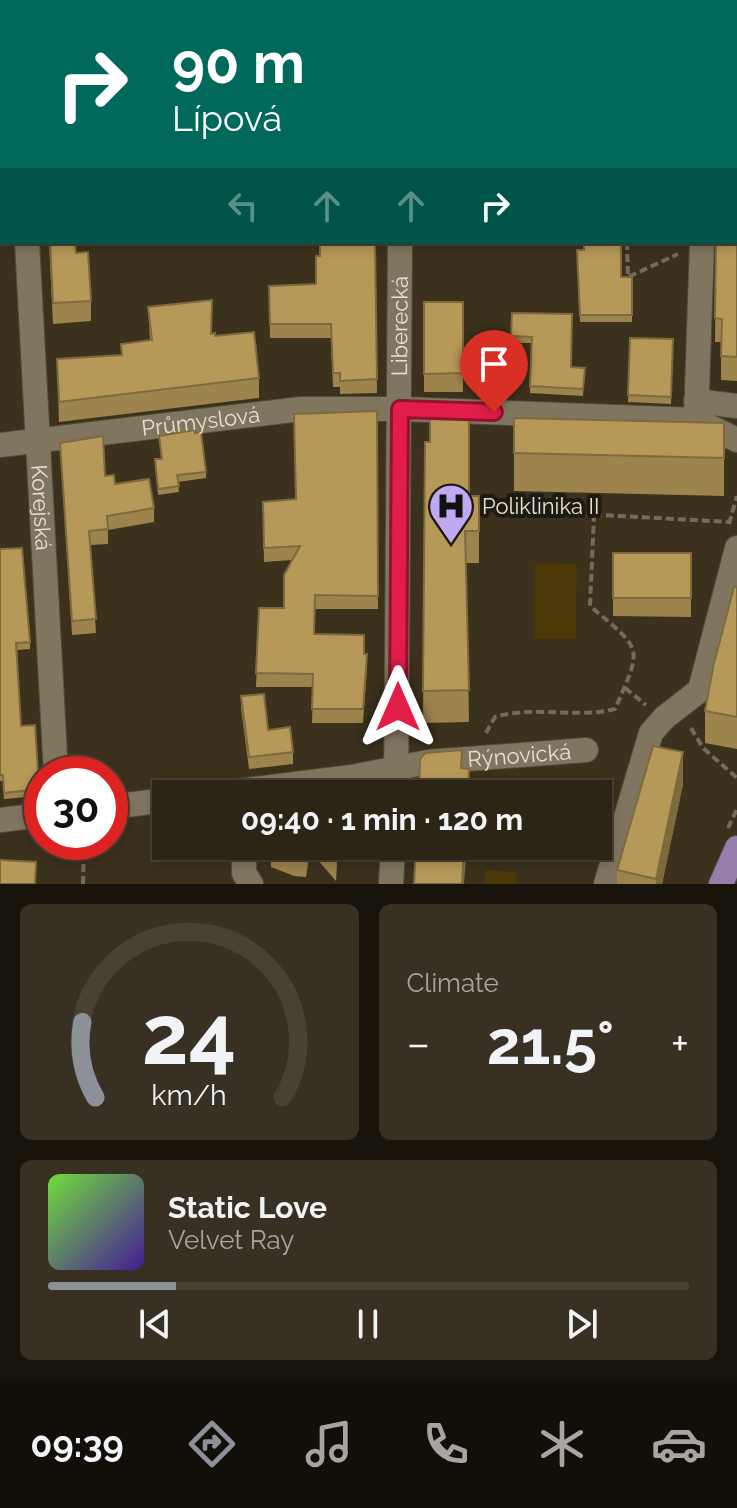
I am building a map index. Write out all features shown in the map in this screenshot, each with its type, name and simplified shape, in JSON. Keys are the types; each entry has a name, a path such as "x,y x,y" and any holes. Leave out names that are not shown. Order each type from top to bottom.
{"main road":[{"path":"721,884 737,848"}],"street":[{"name":"Korejská","path":"27,244 55,756"},
{"name":"Liberecká","path":"397,780 400,244"},
{"path":"702,244 696,411 737,440"},
{"name":"Průmyslová","path":"0,445 301,409 519,406 696,411 737,406"},
{"path":"606,884 651,733 664,718 700,690 728,604 737,548"},
{"name":"Rýnovická","path":"328,780 398,767 586,750"},
{"path":"128,805 152,802"},
{"path":"0,820 24,817"},
{"path":"244,860 244,873 251,884"},
{"path":"391,884 392,860"}],"path":[{"path":"627,244 628,277 678,254"},
{"path":"510,510 730,522 737,496"},
{"path":"472,759 495,717 523,712 599,713 615,709 635,664 635,649 625,635 590,606 594,515"},
{"path":"679,709 703,748 737,778"},
{"path":"83,884 84,860"}],"shaded area":[{"path":"535,563 577,564 576,639 534,639"},
{"path":"485,870 517,872 516,884 484,884"}],"building":[{"path":"50,244 75,245 76,253 88,252 91,301 53,303"},
{"path":"320,244 375,244 377,379 340,381 340,373 333,373 331,324 270,324 269,286 316,284 316,256 320,256"},
{"path":"584,244 621,244 621,277 632,277 632,315 580,315 577,250 584,250"},
{"path":"716,244 737,244 737,357 721,356 722,319 715,318"},
{"path":"212,300 211,334 254,332 259,378 59,402 57,359 122,355 121,344 152,340 148,307"},
{"path":"424,302 463,302 463,373 424,374"},
{"path":"512,313 572,314 571,367 585,368 583,389 530,386 532,337 511,336"},
{"path":"630,338 673,339 671,397 628,395"},
{"path":"377,411 378,596 315,595 314,634 364,635 364,654 367,654 363,709 312,709 313,674 256,673 259,608 284,608 284,575 300,546 264,548 263,502 296,499 294,414"},
{"path":"430,418 469,418 469,496 479,496 479,531 465,531 469,690 423,691 425,442 430,442"},
{"path":"514,418 724,423 724,458 514,453"},
{"path":"195,430 195,433 201,432 206,472 177,475 179,486 158,489 155,459 162,459 159,436"},
{"path":"103,436 105,476 114,475 115,484 149,479 154,508 107,516 108,529 89,531 96,619 72,621 60,443"},
{"path":"22,548 30,642 16,643 21,726 35,725 37,756 24,756 24,791 4,793 3,775 0,775 0,549"},
{"path":"613,553 691,553 691,598 613,598"},
{"path":"734,587 737,587 737,717 705,711"},
{"path":"264,694 268,730 290,727 293,752 249,757 241,696"},
{"path":"653,746 683,752 656,879 617,870"},
{"path":"462,750 461,768 469,769 469,780 419,780 420,759 425,753"},
{"path":"0,860 36,862 35,884 0,884"},
{"path":"415,860 463,860 462,884 414,884"}],"place":[{"name":"Poliklinika II","path":"451,545"}],"route":[{"path":"398,707 400,409 494,412"}]}
